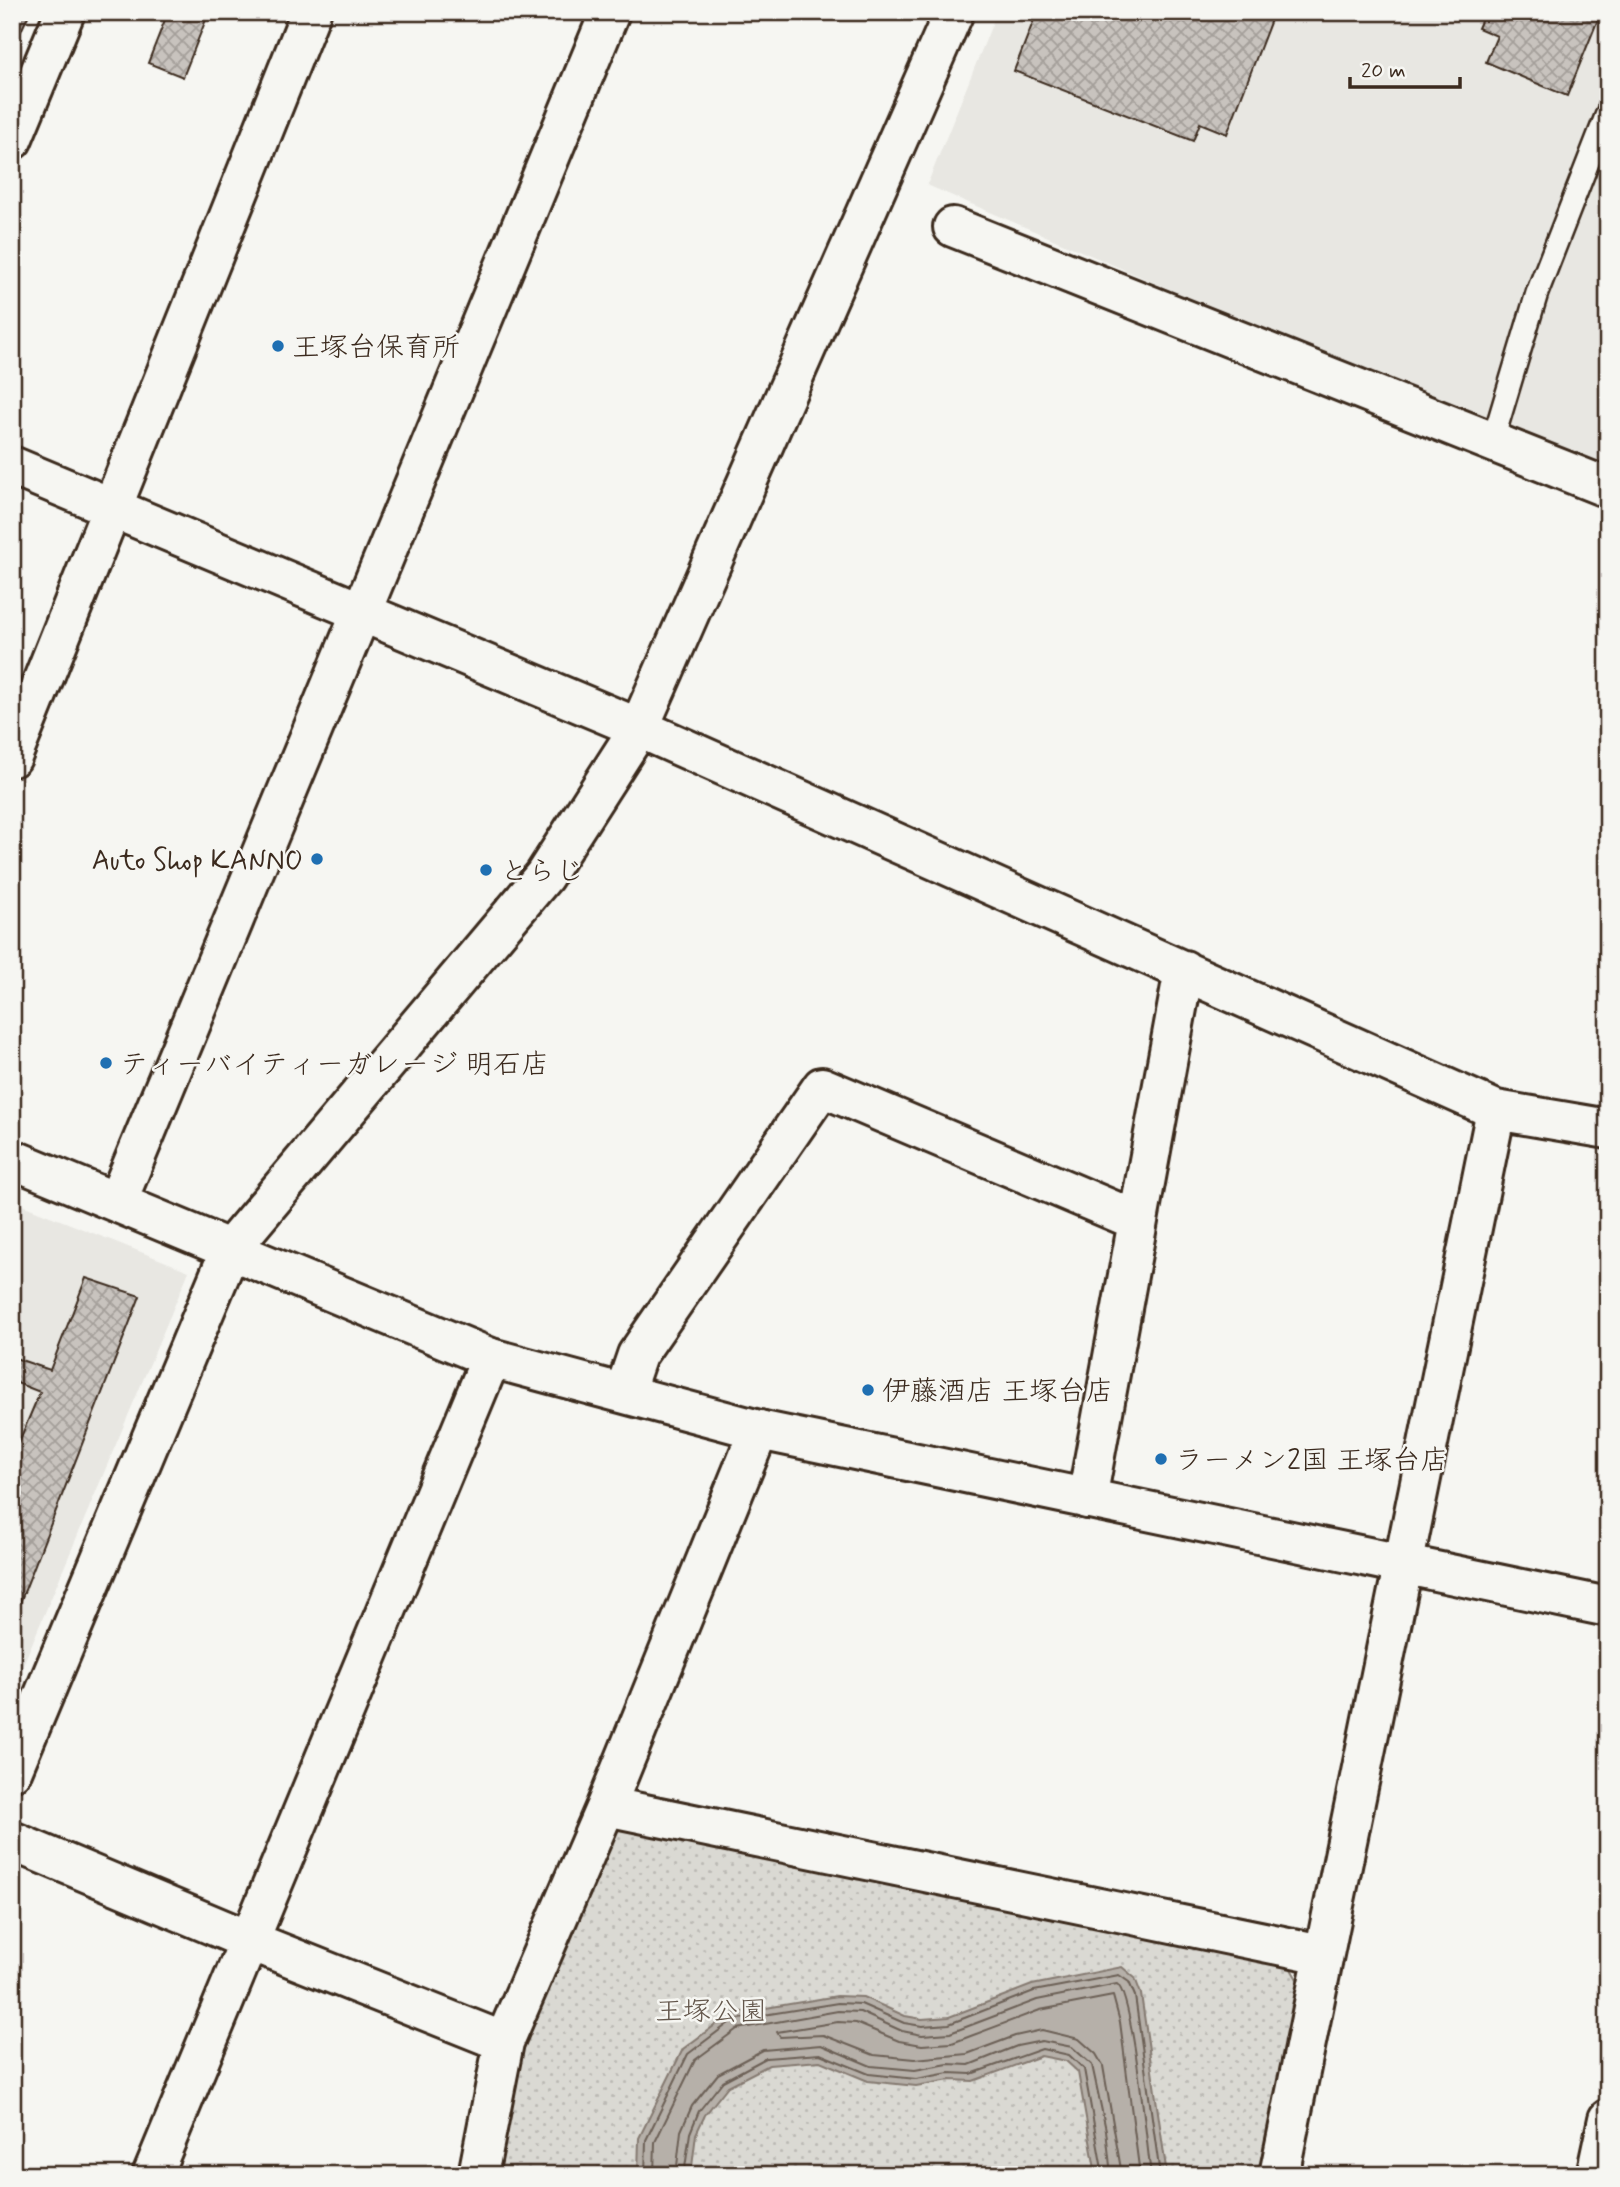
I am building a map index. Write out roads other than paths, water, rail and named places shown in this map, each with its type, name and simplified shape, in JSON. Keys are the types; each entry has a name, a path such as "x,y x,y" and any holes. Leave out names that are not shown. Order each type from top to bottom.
{"street":[{"path":"12,140 65,12"},
{"path":"12,757 311,12"},
{"path":"117,1202 610,12"},
{"path":"12,1771 231,1248 544,876 639,728 954,12"},
{"path":"953,227 1608,488"},
{"path":"12,466 639,728 1496,1110 1608,1129"},
{"path":"1087,1499 1184,970"},
{"path":"624,1393 637,1354 822,1087 1138,1221"},
{"path":"1279,2175 1496,1110"},
{"path":"12,1159 491,1357 759,1430 1608,1607"},
{"path":"152,2175 491,1357"},
{"path":"478,2175 503,2042 606,1806 759,1430"},
{"path":"606,1806 1322,1954"},
{"path":"12,1841 248,1940 503,2042"},
{"path":"1596,2175 1608,2119"}],"lane":[{"path":"1492,443 1537,293 1608,111"}],"water":[{"path":"1122,1967 1135,1978 1141,1994 1167,2175 1096,2175 1078,2072 1066,2061 1041,2056 973,2081 950,2080 916,2086 868,2081 820,2061 769,2065 728,2086 705,2115 696,2134 691,2175 638,2175 639,2138 683,2049 730,2014 837,1996 863,1997 905,2016 922,2019 949,2017 1032,1985"}],"place":[{"name":"王塚台保育所","path":"278,346"},
{"name":"Auto Shop KANNO","path":"317,859"},
{"name":"とらじ","path":"486,870"},
{"name":"ティーバイティーガレージ 明石店","path":"106,1063"},
{"name":"伊藤酒店 王塚台店","path":"868,1390"},
{"name":"ラーメン2国 王塚台店","path":"1161,1459"}],"park label":[{"name":"王塚公園","path":"711,2010"}]}
